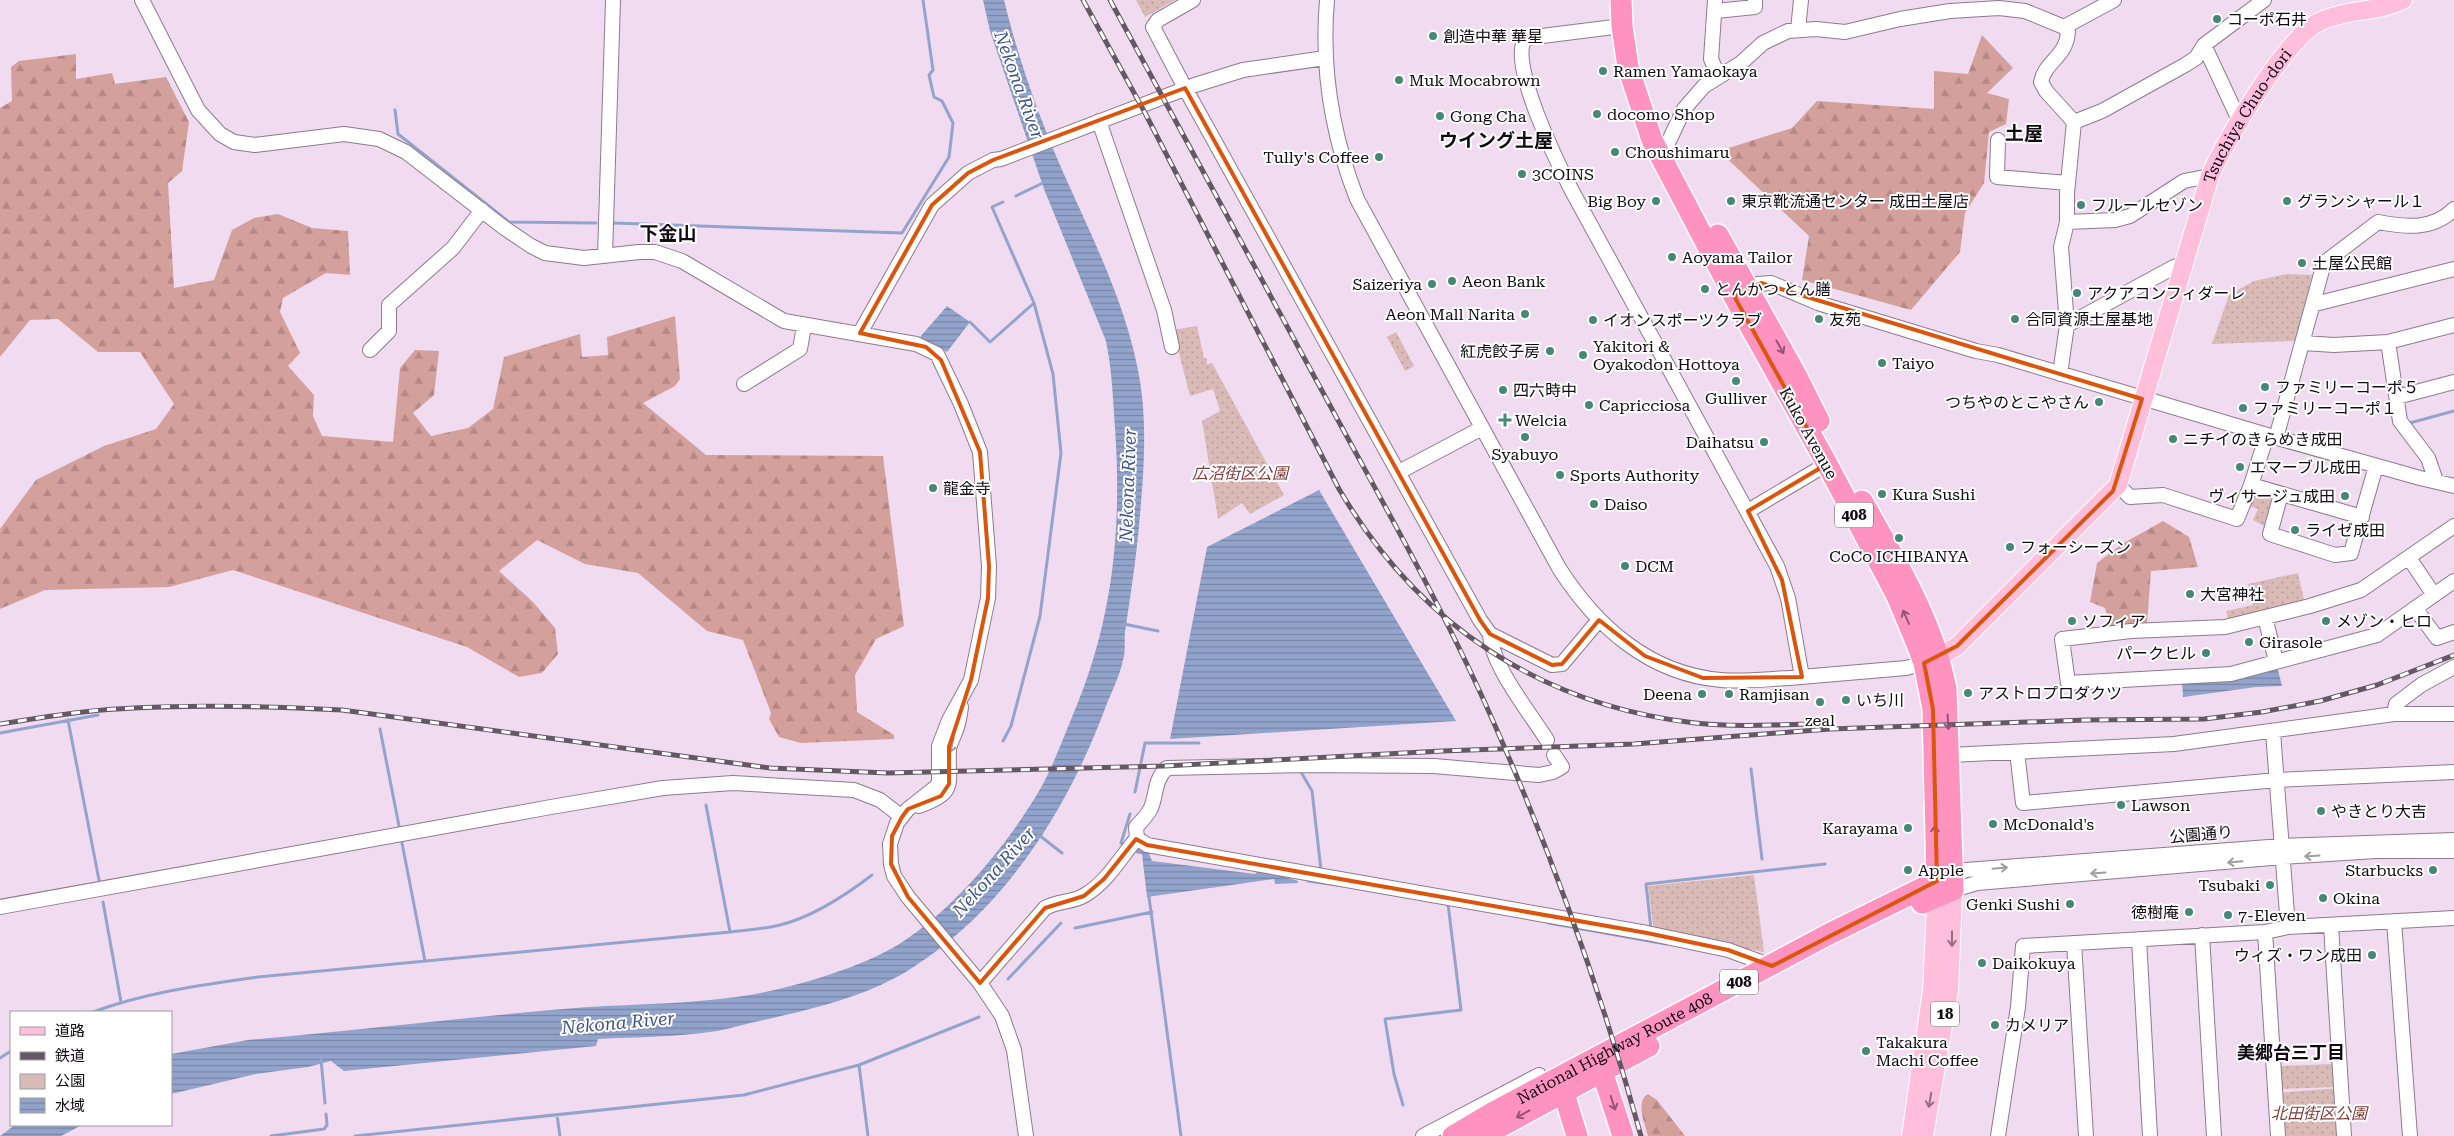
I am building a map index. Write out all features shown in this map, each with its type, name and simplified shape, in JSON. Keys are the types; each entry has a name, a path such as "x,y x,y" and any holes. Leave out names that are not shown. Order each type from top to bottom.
{"highway":[{"name":"Kuko Avenue","path":"1621,0 1622,26 1634,89 1662,146 1741,292 1827,464 1946,689 1950,755 1945,886"},
{"name":"Kuko Avenue","path":"1634,0 1634,14 1642,69 1662,146"},
{"name":"Kuko Avenue","path":"1741,292 1827,438 1907,580 1932,660 1933,708 1945,886"},
{"name":"National Highway Route 408","path":"1600,1064 1829,934 1945,886"},
{"name":"National Highway Route 408","path":"1453,1136 1554,1081 1600,1064 1848,939 1945,886"},
{"path":"1600,1064 1623,1136"},
{"name":"National Highway Route 408","path":"1484,1136 1554,1081"},
{"path":"1554,1081 1577,1136"}],"main road":[{"name":"Tsuchiya Chuo-dori","path":"1932,660 1957,646 2118,485 2142,399 2218,155 2288,48 2307,30 2334,16 2388,7 2403,0"},
{"name":"18","path":"1911,1136 1945,886"},
{"name":"18","path":"1924,1136 1949,991 1945,886"}],"street":[{"path":"142,0 198,110 220,134 234,142 255,145 344,134 379,139 406,152 531,246 545,253 584,258 655,252 682,261 784,321 804,326 860,333 926,347 937,354 961,404 980,452 989,566 988,598 971,680 963,698 949,720 940,746 939,782 936,787 905,813 892,836 890,858 894,876 908,897 979,982 1002,1016 1014,1050 1026,1136"},
{"path":"605,256 613,0"},
{"path":"1193,0 1158,20 1154,27 1185,88 1399,472 1447,562 1490,634 1490,642 1502,670 1547,740"},
{"path":"1327,0 1325,58 1336,137 1358,199 1559,568 1574,591 1599,620 1618,637 1645,656 1670,668 1703,678 1730,680 1802,677 1906,668 1932,660"},
{"path":"1719,77 1711,58 1715,5 1755,8 1755,0"},
{"path":"1798,30 1801,0"},
{"path":"2064,27 2114,0"},
{"path":"2074,122 2102,111 2196,58 2204,45 2264,0"},
{"path":"1662,146 1684,109 1704,86 1741,63 1763,43 1788,31 1846,32 1949,5 2017,9 2064,27 2068,31 2067,46 2041,82 2046,91 2074,122 2068,183 2067,222 2061,247 2067,325 2060,374"},
{"path":"1622,26 1526,38 1521,47 1527,82 1540,124 1557,162 1748,511 1782,580 1793,622 1802,677"},
{"path":"2204,45 2240,122"},
{"path":"860,333 932,205 968,173 993,160 1001,159 1185,88 1243,70 1325,58"},
{"path":"1094,123 1164,310 1172,347"},
{"path":"1998,140 1997,177 2068,183"},
{"path":"2067,222 2115,220 2130,216 2184,181 2210,176"},
{"path":"2118,485 2130,498 2163,495 2237,519 2271,436 2303,343 2315,304 2324,263 2368,227 2378,222 2417,226 2442,219 2454,209"},
{"path":"370,350 389,331 389,305 453,248 482,210"},
{"path":"2067,325 2174,267 2184,264"},
{"path":"2315,304 2454,269"},
{"path":"1741,292 1757,284 1771,283 1818,303 2142,399 2376,466 2454,486"},
{"path":"744,384 800,349 804,326"},
{"path":"2303,343 2334,345 2388,342 2454,326"},
{"path":"2388,342 2400,421 2428,458 2436,482"},
{"path":"2397,397 2454,382"},
{"path":"1399,472 1482,428"},
{"path":"1748,511 1827,464"},
{"path":"2281,494 2270,534 2335,555 2351,553 2376,466"},
{"path":"2251,485 2362,516"},
{"path":"2454,526 2362,590 2310,606 2225,627 2131,631 2062,639 2068,684 2230,674 2377,635 2454,581"},
{"path":"2409,558 2434,595"},
{"path":"2415,608 2437,638 2454,632"},
{"path":"2265,617 2276,661"},
{"path":"1490,634 1552,665 1562,664 1599,620"},
{"path":"2394,714 2396,704 2421,685 2454,667"},
{"path":"1950,755 2174,744 2394,714 2454,714"},
{"path":"2273,732 2288,927"},
{"path":"2017,752 2022,803 2277,780 2454,772"},
{"path":"979,982 1045,908 1053,903 1084,896 1104,879 1131,845 1136,827 1151,807 1159,776 1171,767 1434,766 1539,775 1562,768 1554,755"},
{"path":"0,907 663,788 733,783 854,790 880,800 905,813"},
{"name":"公園通り","path":"1945,886 1966,870 2454,840"},
{"path":"1131,845 1147,845 1647,933 1728,950 1772,966"},
{"name":"公園通り","path":"2283,851 2454,851"},
{"path":"1998,1136 2018,1007 2023,946 2265,932 2288,927 2331,924 2454,918"},
{"path":"2394,921 2410,1136"},
{"path":"2331,924 2344,1136"},
{"path":"2265,932 2278,1136"},
{"path":"2202,935 2214,1136"},
{"path":"2139,939 2150,1136"},
{"path":"2074,943 2086,1136"},
{"path":"1423,1136 1554,1081"}],"highlighted area":[{"path":"1185,88 1480,620 1490,634 1552,665 1562,664 1599,620 1645,656 1703,678 1802,677 1782,580 1748,511 1827,464 1734,296 1761,283 2142,399 2113,491 1957,646 1924,663 1933,709 1937,881 1772,966 1728,950 1647,933 1147,845 1136,839 1104,879 1084,896 1045,908 980,983 908,897 891,864 892,836 902,817 908,809 941,796 949,784 949,747 971,680 988,598 989,566 980,452 941,360 926,347 860,333 932,205 968,173 993,160"}],"green space":[{"path":"1136,0 1175,0 1145,17"},
{"path":"1982,35 2013,68 1987,93 2009,99 2006,124 1989,132 1984,183 1965,213 1960,252 1911,310 1802,280 1809,236 1719,151 1792,128 1817,101 1934,109 1934,71 1968,74"},
{"path":"76,54 76,79 112,73 115,84 166,77 189,122 182,171 168,183 174,288 214,280 232,230 254,218 278,214 312,228 348,231 350,275 326,273 283,298 280,312 300,353 288,366 314,395 313,416 322,436 393,442 400,368 415,350 439,351 434,395 413,413 431,436 468,428 493,409 504,357 580,334 582,357 608,355 607,337 675,316 680,379 675,386 643,403 706,455 883,456 904,626 876,639 855,675 857,712 894,735 894,739 801,743 779,737 769,719 771,713 743,640 707,631 638,573 585,564 537,540 499,571 533,602 555,628 558,654 542,673 519,677 467,647 233,570 169,587 45,590 0,609 0,529 36,480 104,446 156,429 174,404 140,352 98,352 58,319 30,320 0,357 0,108 12,101 11,67 19,61"},
{"path":"2287,274 2312,275 2296,341 2212,344 2229,295 2254,281"},
{"name":"広沼街区公園","path":"1197,326 1204,358 1207,358 1207,364 1212,363 1284,495 1250,514 1242,503 1218,519 1202,421 1220,411 1213,389 1190,396 1173,330"},
{"path":"1396,332 1414,366 1405,371 1387,337"},
{"path":"2255,490 2277,497 2266,527 2253,520 2258,509 2249,506"},
{"path":"2163,521 2189,537 2198,567 2151,571 2147,623 2110,626 2105,608 2090,602 2097,563 2122,544"},
{"path":"2298,573 2305,604 2229,621 2226,611 2253,605 2248,584"},
{"path":"1754,875 1764,952 1654,931 1648,886"},
{"path":"2334,1064 2335,1087 2281,1089 2280,1066"},
{"name":"北田街区公園","path":"2341,1088 2344,1136 2278,1136 2275,1093"},
{"path":"1648,1094 1657,1100 1685,1136 1648,1136 1641,1108 1644,1098"}],"water":[{"name":"Nekona River","path":"983,0 1004,0 1022,65 1037,109 1118,300 1134,354 1144,414 1144,464 1139,529 1122,666 1091,743 1054,817 1006,884 978,915 948,942 915,966 880,985 823,1006 717,1031 672,1036 598,1039 596,1046 344,1071 331,1061 308,1067 256,1074 172,1094 172,1054 248,1040 588,1007 718,999 771,991 826,976 877,956 901,943 925,925 949,905 971,882 1012,833 1029,808 1051,768 1086,681 1097,646 1112,575 1117,503 1117,466 1112,384 1106,341 1044,189 990,31"},
{"path":"947,306 970,322 947,352 920,337"},
{"path":"1319,490 1456,721 1170,739 1207,547"},
{"path":"2277,666 2282,686 2256,687 2183,697 2182,681"},
{"path":"1136,848 1148,851 1152,861 1255,874 1260,869 1298,881 1298,883 1275,884 1274,879 1147,897 1142,854 1136,853"},
{"path":"14,1126 80,1126 61,1136 0,1136"}],"waterway":[{"path":"614,223 902,233 949,157 953,123 942,101 934,97 929,75 933,70 923,0"},
{"path":"395,110 398,134 509,222 596,223"},
{"path":"1016,196 1045,182"},
{"path":"970,322 990,342 1034,303 992,207 1003,202"},
{"path":"1003,741 1011,726 1040,616 1061,453 1053,374 1034,303"},
{"path":"2406,424 2454,411"},
{"path":"1124,624 1158,631"},
{"path":"0,733 98,715"},
{"path":"68,720 99,880"},
{"path":"380,729 399,826"},
{"path":"1135,792 1145,743 1199,743"},
{"path":"1751,769 1762,859"},
{"path":"1301,772 1312,791 1321,870"},
{"path":"706,805 730,932"},
{"path":"1127,846 1121,843 1130,814"},
{"name":"Nekona River","path":"1039,835 1062,853"},
{"path":"402,843 425,961"},
{"path":"1651,929 1646,884 1825,864"},
{"path":"96,1011 154,994 258,977 768,928 804,917 816,911 840,898 872,875"},
{"path":"1308,881 1337,885"},
{"path":"1149,897 1181,1136"},
{"path":"103,902 121,1002"},
{"path":"1403,1105 1394,1074 1385,1019 1461,1010 1448,904"},
{"path":"1075,928 1152,912"},
{"path":"1008,979 1061,923"},
{"path":"1549,923 1666,944"},
{"path":"355,1136 744,1095 859,1065 979,1017"},
{"path":"0,1058 10,1052"},
{"path":"321,1059 325,1103"},
{"path":"859,1065 868,1136"},
{"path":"271,1136 324,1129 327,1125 326,1114"},
{"path":"557,1115 560,1136"}],"railway":[{"path":"1083,0 1144,111 1339,489 1371,537 1406,580 1445,618 1489,650 1535,677 1585,698 1638,713 1695,723 1738,725 1809,724"},
{"path":"1110,0 1412,556 1468,666 1530,809 1571,916 1608,1025 1641,1136"},
{"path":"0,724 73,713 145,707 286,707 342,710 770,768 888,773 1164,766 1442,751 1634,744 1830,729 2086,720 2204,719 2262,712 2320,701 2377,685 2454,655"}],"place":[{"name":"コーポ石井","path":"2217,19"},
{"name":"創造中華 華星","path":"1433,36"},
{"name":"Ramen Yamaokaya","path":"1603,71"},
{"name":"Muk Mocabrown","path":"1399,80"},
{"name":"docomo Shop","path":"1597,114"},
{"name":"Gong Cha","path":"1440,116"},
{"name":"Choushimaru","path":"1615,152"},
{"name":"Tully's Coffee","path":"1379,157"},
{"name":"3COINS","path":"1522,174"},
{"name":"Big Boy","path":"1656,201"},
{"name":"東京靴流通センター 成田土屋店","path":"1731,201"},
{"name":"グランシャール１","path":"2287,201"},
{"name":"フルールセゾン","path":"2081,205"},
{"name":"Aoyama Tailor","path":"1672,257"},
{"name":"土屋公民館","path":"2302,263"},
{"name":"Aeon Bank","path":"1452,281"},
{"name":"Saizeriya","path":"1432,284"},
{"name":"とんかつ とん膳","path":"1705,289"},
{"name":"アクアコンフィダーレ","path":"2077,293"},
{"name":"Aeon Mall Narita","path":"1525,314"},
{"name":"友苑","path":"1819,319"},
{"name":"合同資源土屋基地","path":"2015,319"},
{"name":"イオンスポーツクラブ","path":"1593,320"},
{"name":"紅虎餃子房","path":"1550,351"},
{"name":"Yakitori & Oyakodon Hottoya","path":"1583,355"},
{"name":"Taiyo","path":"1882,363"},
{"name":"Gulliver","path":"1736,381"},
{"name":"ファミリーコーポ５","path":"2265,387"},
{"name":"四六時中","path":"1503,390"},
{"name":"つちやのとこやさん","path":"2099,402"},
{"name":"Capricciosa","path":"1589,405"},
{"name":"ファミリーコーポ１","path":"2243,408"},
{"name":"Welcia","path":"1505,420"},
{"name":"Syabuyo","path":"1525,437"},
{"name":"ニチイのきらめき成田","path":"2173,439"},
{"name":"Daihatsu","path":"1764,442"},
{"name":"エマーブル成田","path":"2240,467"},
{"name":"Sports Authority","path":"1560,475"},
{"name":"龍金寺","path":"933,488"},
{"name":"Kura Sushi","path":"1882,494"},
{"name":"ヴィサージュ成田","path":"2345,496"},
{"name":"Daiso","path":"1594,504"},
{"name":"ライゼ成田","path":"2295,530"},
{"name":"CoCo ICHIBANYA","path":"1899,538"},
{"name":"フォーシーズン","path":"2010,547"},
{"name":"DCM","path":"1625,566"},
{"name":"大宮神社","path":"2190,594"},
{"name":"ソフィア","path":"2072,621"},
{"name":"メゾン・ヒロ","path":"2326,621"},
{"name":"Girasole","path":"2249,642"},
{"name":"パークヒル","path":"2206,653"},
{"name":"アストロプロダクツ","path":"1968,693"},
{"name":"Deena","path":"1702,694"},
{"name":"Ramjisan","path":"1729,694"},
{"name":"いち川","path":"1846,700"},
{"name":"zeal","path":"1820,702"},
{"name":"Lawson","path":"2121,805"},
{"name":"やきとり大吉","path":"2321,811"},
{"name":"McDonald's","path":"1993,824"},
{"name":"Karayama","path":"1908,828"},
{"name":"Apple","path":"1908,870"},
{"name":"Starbucks","path":"2433,870"},
{"name":"Tsubaki","path":"2270,885"},
{"name":"Okina","path":"2323,898"},
{"name":"Genki Sushi","path":"2070,904"},
{"name":"徳樹庵","path":"2189,912"},
{"name":"7-Eleven","path":"2228,915"},
{"name":"ウィズ・ワン成田","path":"2372,955"},
{"name":"Daikokuya","path":"1982,963"},
{"name":"カメリア","path":"1995,1025"},
{"name":"Takakura Machi Coffee","path":"1866,1051"}],"district":[{"name":"土屋","path":"2024,133"},
{"name":"ウイング土屋","path":"1496,140"},
{"name":"下金山","path":"668,233"},
{"name":"美郷台三丁目","path":"2291,1053"}]}
